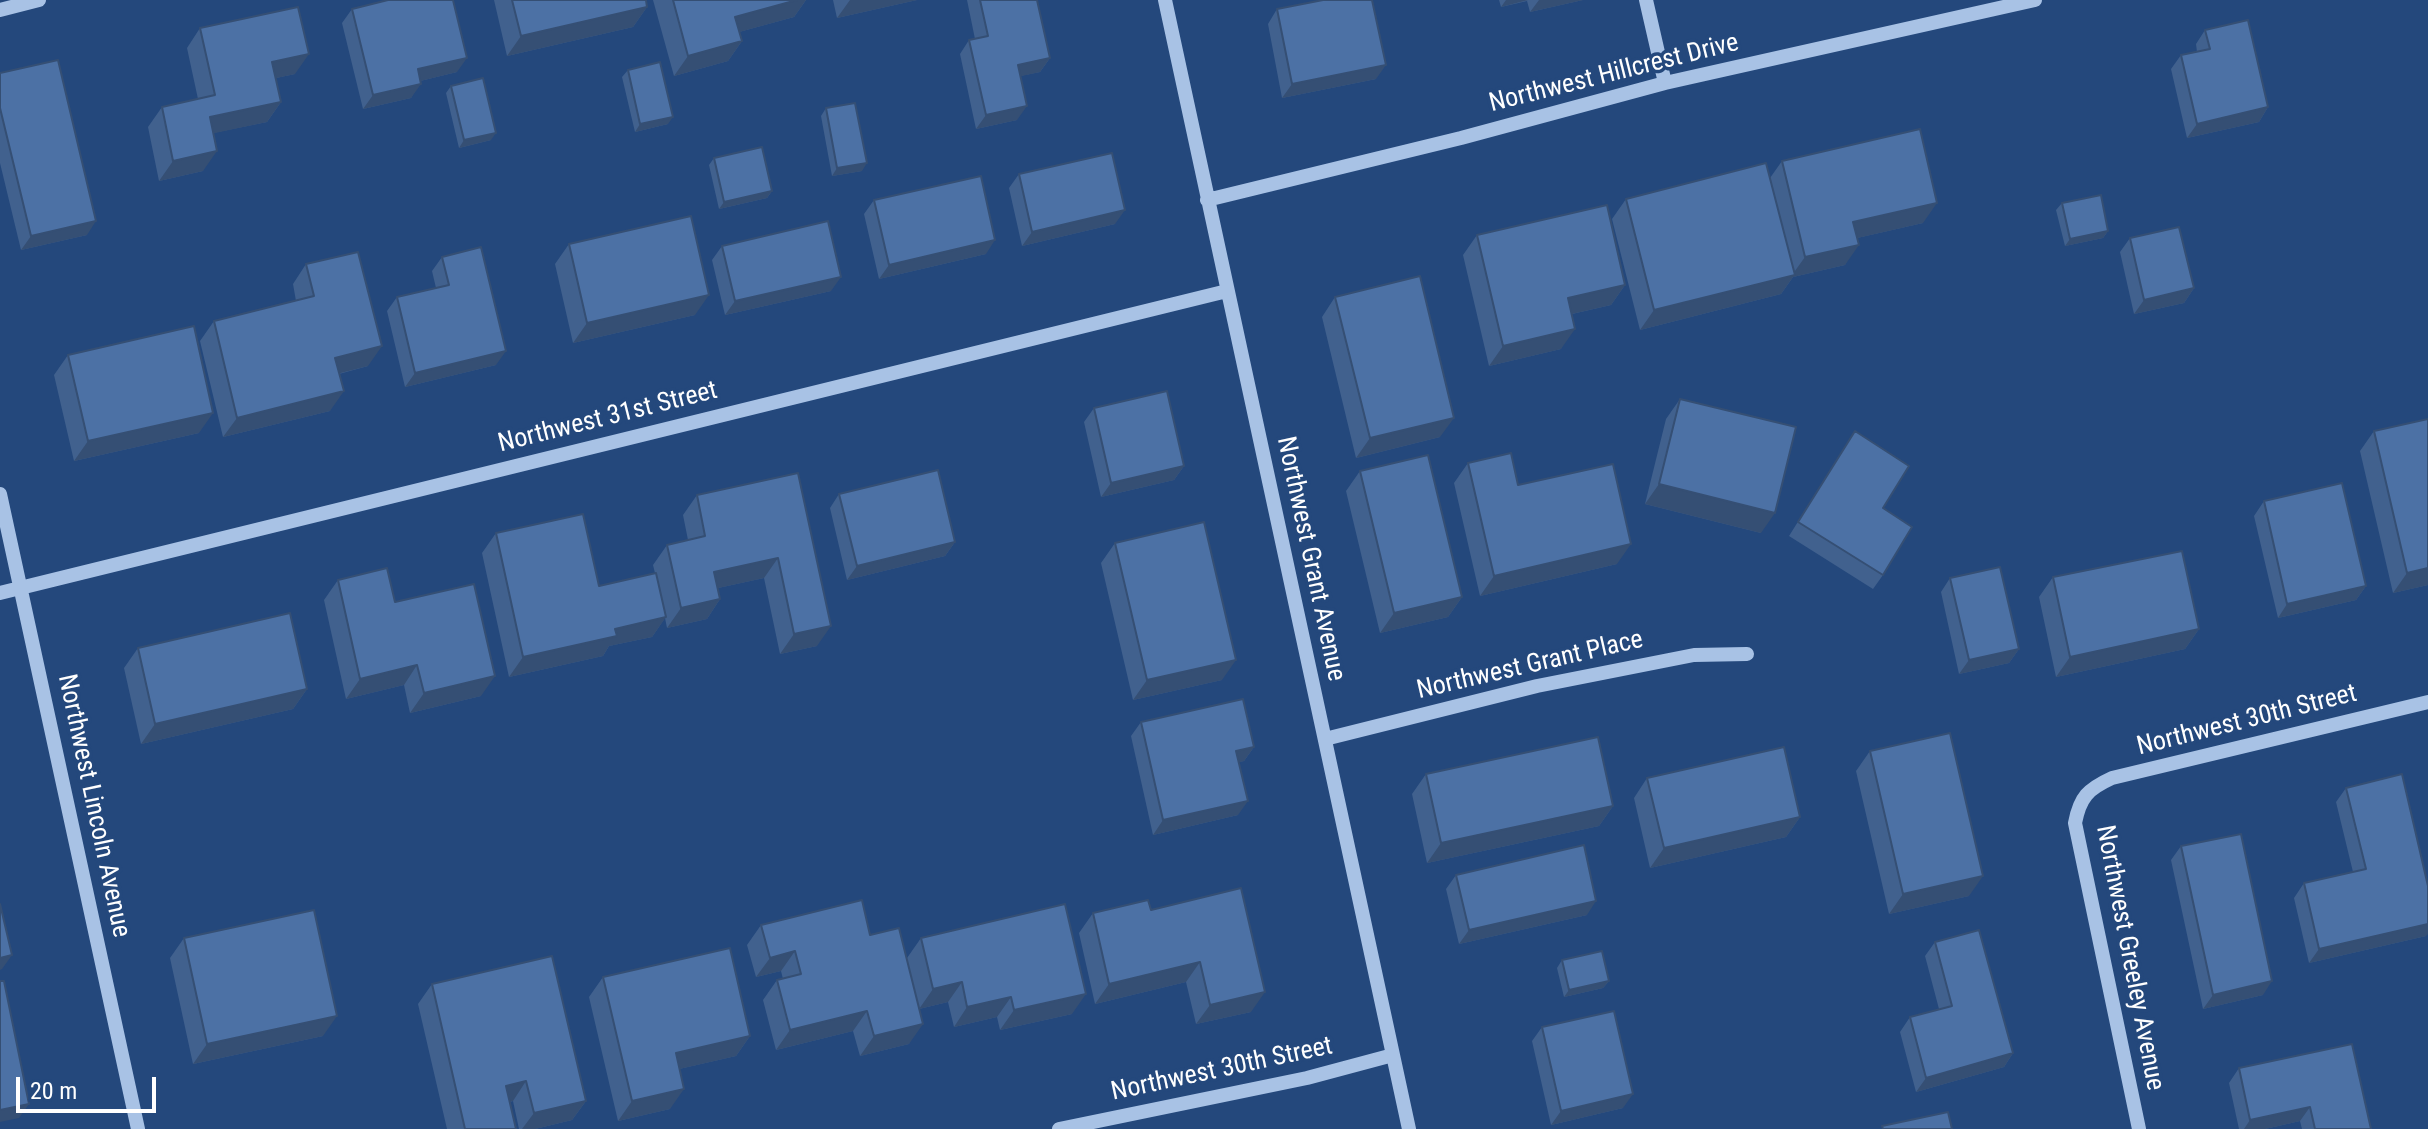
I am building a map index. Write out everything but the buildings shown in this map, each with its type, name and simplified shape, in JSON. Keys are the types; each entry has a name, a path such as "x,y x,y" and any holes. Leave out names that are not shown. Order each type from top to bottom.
{"street":[{"path":"0,10 39,0"},
{"name":"Northwest Grant Avenue","path":"1165,0 1409,1129"},
{"path":"1646,0 1665,83"},
{"name":"Northwest Hillcrest Drive","path":"1207,200 1461,138 1665,83 2035,0"},
{"name":"Northwest 31st Street","path":"0,593 1227,291"},
{"name":"Northwest Lincoln Avenue","path":"0,494 138,1129"},
{"name":"Northwest Grant Place","path":"1325,739 1537,686 1694,655 1747,654"},
{"name":"Northwest 30th Street","path":"2083,798 2095,785 2112,778 2428,702"},
{"name":"Northwest Greeley Avenue","path":"2083,798 2075,823 2139,1129"},
{"name":"Northwest 30th Street","path":"1059,1129 1307,1078 1393,1055"}]}
